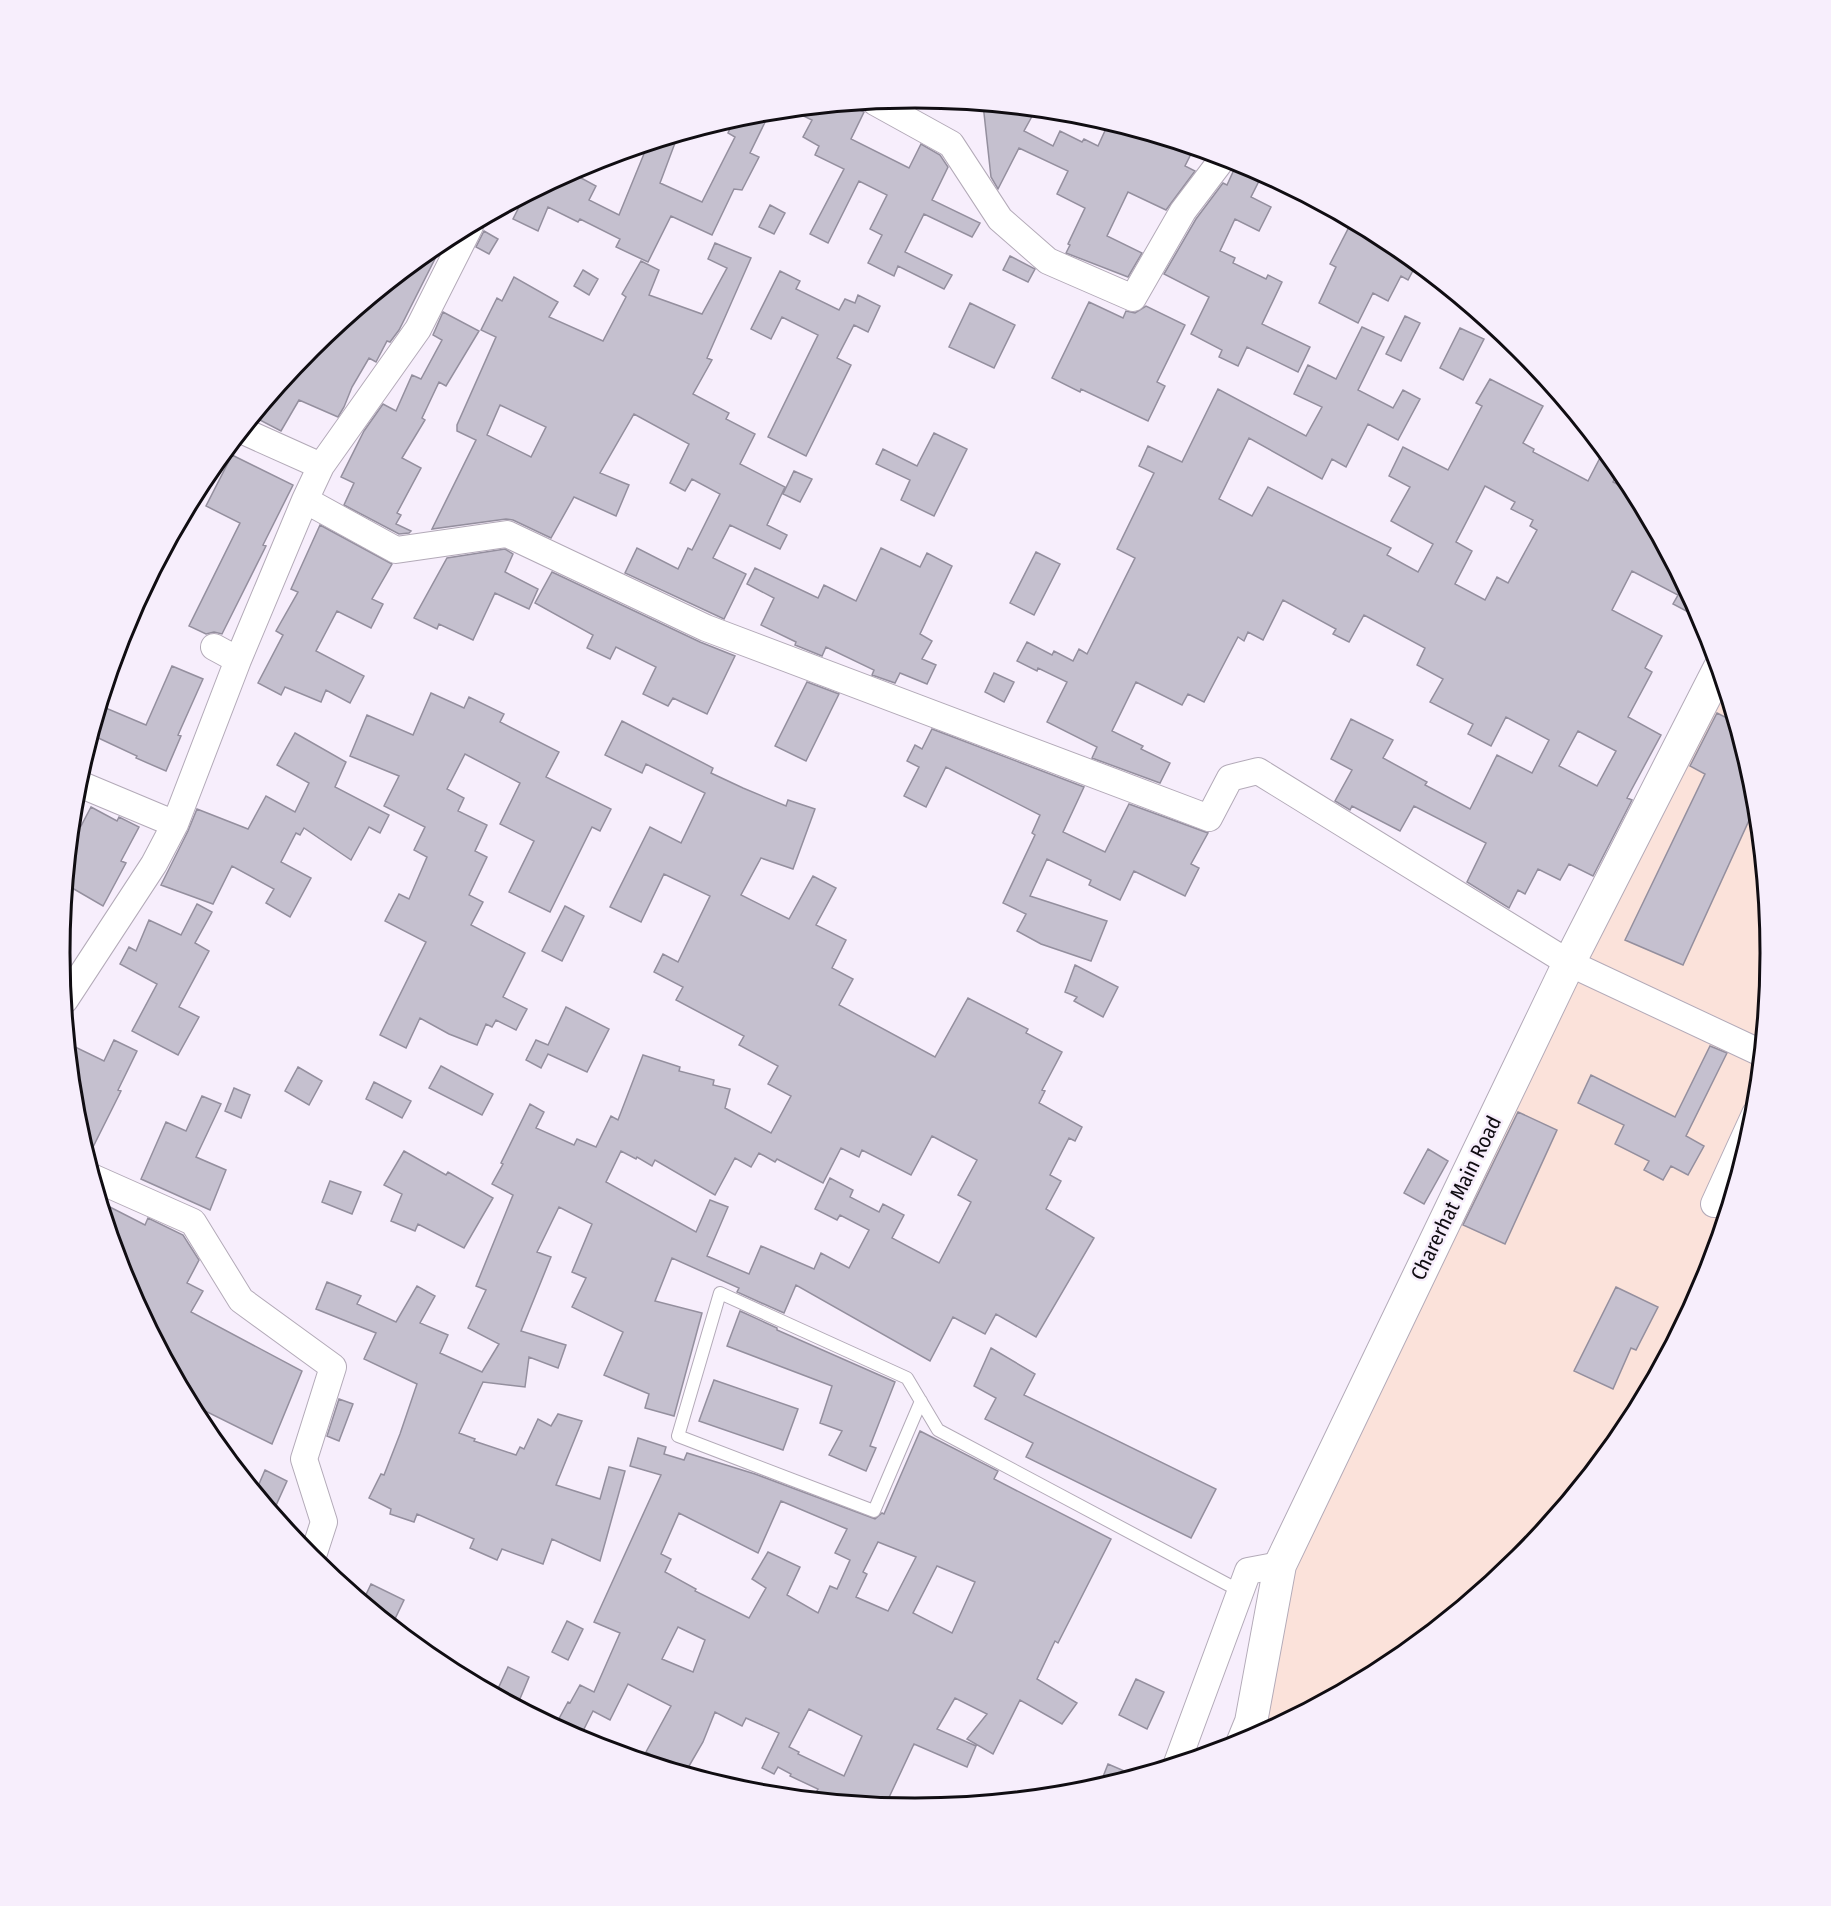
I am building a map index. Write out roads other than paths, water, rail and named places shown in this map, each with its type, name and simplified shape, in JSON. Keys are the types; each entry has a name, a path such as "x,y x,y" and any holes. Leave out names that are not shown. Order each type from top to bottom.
{"street":[{"path":"888,109 951,144 1000,219 1048,261 1133,298 1183,211 1218,164"},
{"path":"71,990 154,864 175,824 238,660 321,466 418,329 463,239"},
{"path":"249,434 321,466"},
{"path":"305,500 396,550 507,534 706,628 1209,818 1230,778 1258,771 1569,963 1754,1050"},
{"path":"214,647 238,660"},
{"name":"Charerhat Main Road","path":"1248,1730 1280,1565 1569,963 1715,678"},
{"path":"87,787 175,824"},
{"path":"1714,1204 1735,1157"},
{"path":"102,1181 194,1222 241,1300 333,1367 304,1459 324,1522 315,1548"},
{"path":"1180,1755 1248,1571 1280,1565"}],"lane":[{"path":"921,1401 874,1511 678,1436 720,1293 907,1378 921,1401 938,1430 1240,1591"}]}
